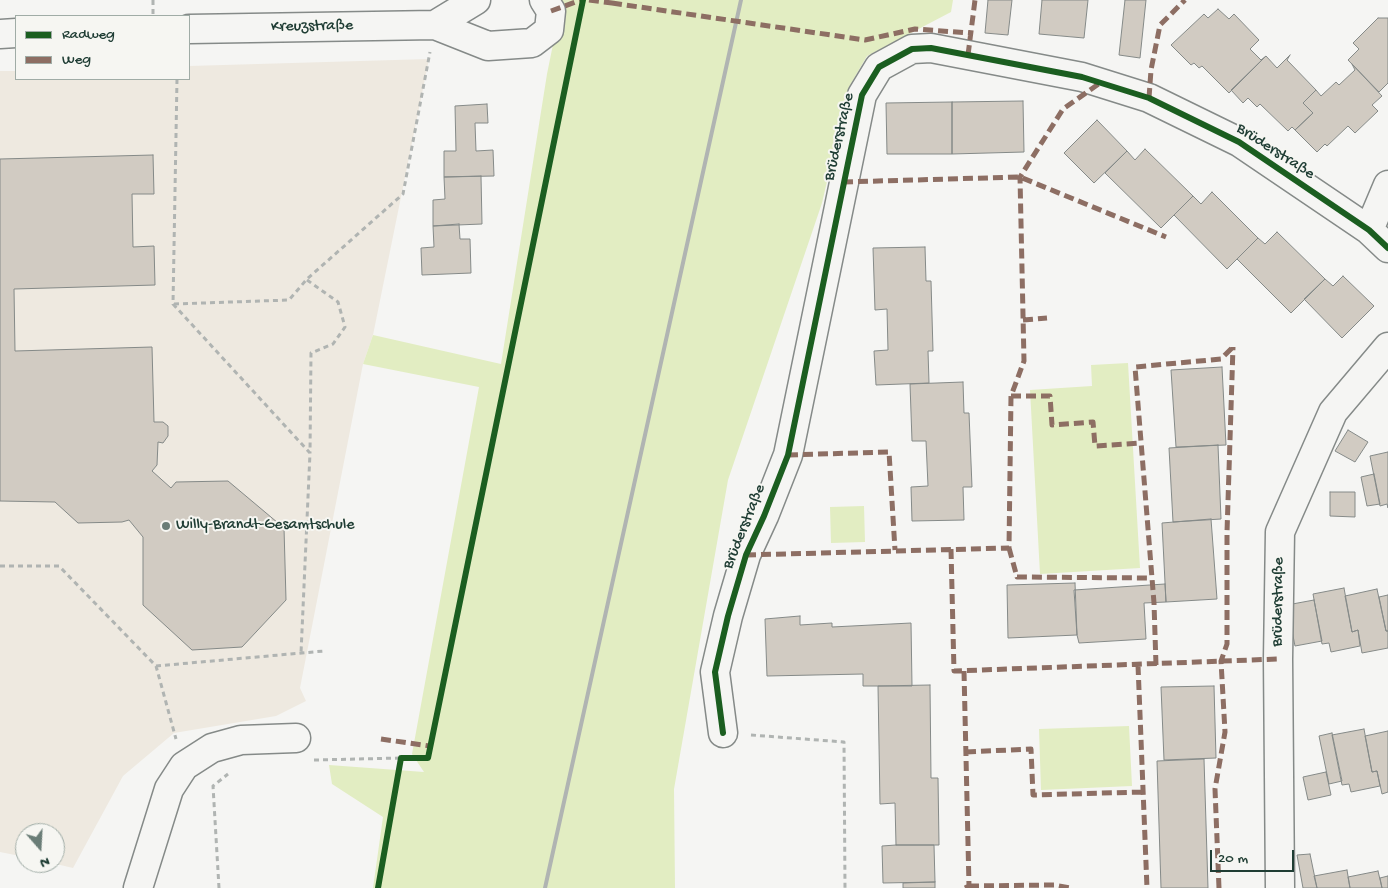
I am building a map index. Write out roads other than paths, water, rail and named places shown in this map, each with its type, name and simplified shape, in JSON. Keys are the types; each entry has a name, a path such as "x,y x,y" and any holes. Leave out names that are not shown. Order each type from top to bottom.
{"street":[{"path":"435,25 476,0"},
{"name":"Kreuzstraße","path":"190,29 435,25 488,46 532,43 549,30 551,11 544,0"},
{"path":"0,34 15,33"},
{"name":"Brüderstraße","path":"723,733 715,672 728,616 746,556 788,455 862,95 879,67 912,49 931,48 1082,77 1149,98 1238,142 1379,239"},
{"path":"1379,239 1388,186"},
{"name":"Brüderstraße","path":"1280,888 1278,659 1280,532 1333,412 1388,347"},
{"path":"138,888 170,789 184,766 212,748 241,740 296,738"}],"railway":[{"path":"545,888 741,0"}],"place":[{"name":"Willy-Brandt-Gesamtschule","path":"166,526"}]}
